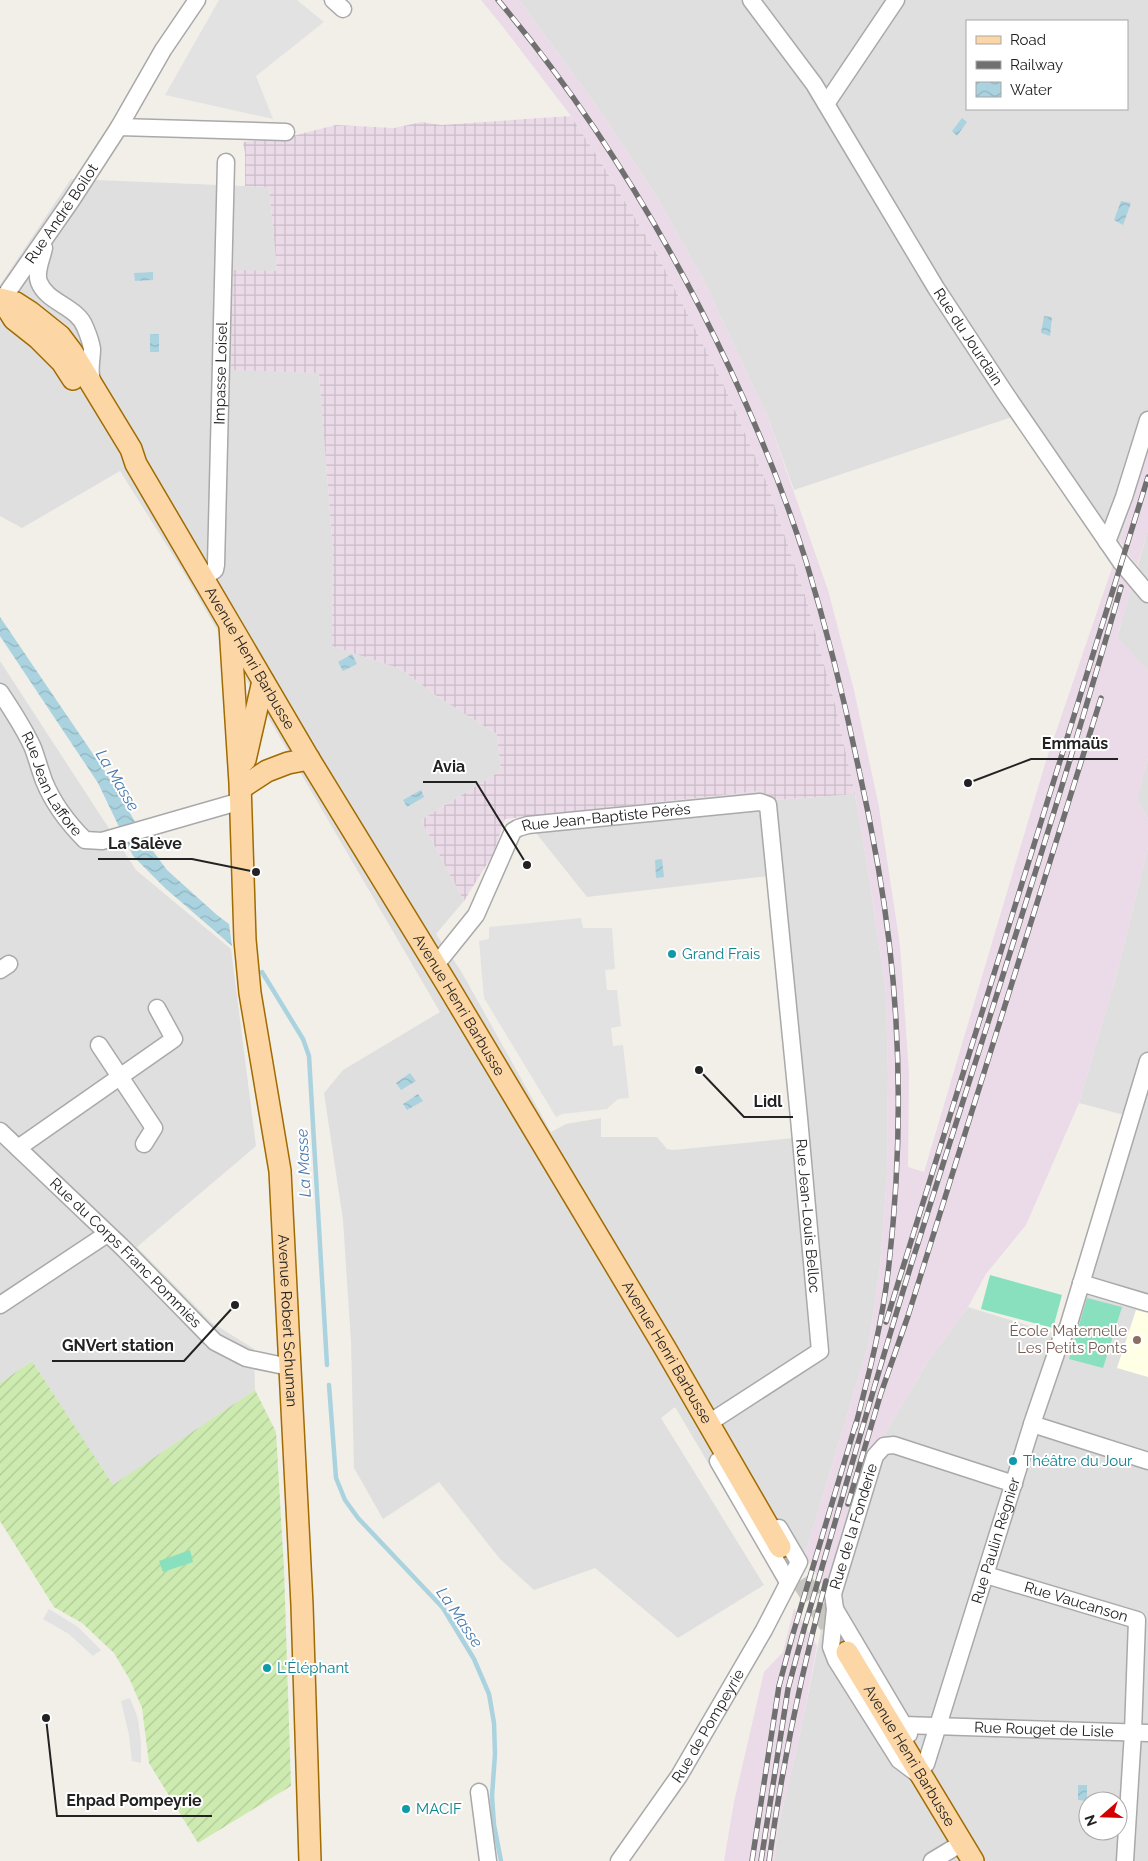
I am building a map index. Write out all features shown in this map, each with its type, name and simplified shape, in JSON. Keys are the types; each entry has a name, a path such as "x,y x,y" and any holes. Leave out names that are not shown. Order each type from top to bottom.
{"main road":[{"name":"Avenue Henri Barbusse","path":"1,300 14,319 38,338 62,362 122,454 136,464"},
{"name":"Avenue Henri Barbusse","path":"1,300 16,303 60,336 98,394 131,449 136,464 309,759 436,966 664,1348 780,1547"},
{"path":"62,362 86,375"},
{"name":"Avenue Robert Schuman","path":"229,621 241,791 245,940 250,993 280,1171 302,1605 310,1861"},
{"path":"234,698 260,676"},
{"name":"Avenue Robert Schuman","path":"241,791 260,676"},
{"path":"241,791 267,771 288,763 309,759"},
{"name":"Avenue Henri Barbusse","path":"847,1652 925,1775 967,1852"}],"street":[{"name":"Rue André Boilot","path":"1,300 47,238 119,126 163,50 197,0"},
{"name":"Rue du Jourdain","path":"751,0 814,84 936,288 1004,393 1121,562 1148,594"},
{"path":"826,104 896,0"},
{"path":"119,126 286,132"},
{"name":"Impasse Loisel","path":"204,577 215,570 216,565 226,162"},
{"path":"47,238 38,272 39,282 45,291 76,314 84,324 92,349 91,378 98,394"},
{"path":"1107,542 1124,497 1148,420"},
{"name":"Rue Jean Laffore","path":"0,692 25,732 33,748 44,781 61,811 74,829 86,840 102,841 156,825 241,791"},
{"name":"Rue Jean-Baptiste Pérès","path":"436,966 476,915 513,831 518,828 528,825 760,802 768,806"},
{"name":"Rue Jean-Louis Belloc","path":"715,1419 820,1351 768,806"},
{"path":"18,1148 174,1039 157,1008"},
{"path":"99,1045 154,1128 144,1144"},
{"name":"Rue Paulin Régnier","path":"925,1775 1032,1424 1060,1342 1068,1327 1148,1061"},
{"name":"Rue du Corps Franc Pommiès","path":"0,1131 215,1342 246,1358 289,1367"},
{"path":"0,1305 107,1234"},
{"path":"1081,1283 1148,1303"},
{"path":"664,1348 678,1358 715,1419"},
{"path":"664,1348 664,1366 788,1582"},
{"name":"Rue de Pompeyrie","path":"619,1861 679,1776 764,1630 799,1562 715,1419"},
{"path":"1032,1424 1148,1461"},
{"name":"Rue de la Fonderie","path":"925,1775 899,1760 836,1660 832,1647 835,1609 833,1594 838,1576 875,1456 884,1446 894,1445 1014,1484"},
{"name":"Rue Vaucanson","path":"986,1575 1137,1620 1140,1732 1125,1861"},
{"path":"835,1609 903,1725 925,1775"},
{"name":"Rue Rouget de Lisle","path":"903,1725 1140,1732"},
{"path":"478,1792 488,1861"},
{"path":"932,1861 967,1852"}],"shaded area":[{"path":"219,0 297,0 324,22 256,76 273,119 165,95"},
{"path":"481,0 519,0 603,115 655,194 705,283 768,418 828,590 854,690 879,807 900,945 909,1073 908,1167 924,1172 1045,764 1113,565 1132,587 1117,637 1148,671 1148,758 1137,799 1148,819 1148,847 1118,969 1079,1103 1026,1225 986,1274 968,1307 930,1358 881,1440 828,1595 805,1555 869,1343 880,1266 887,1176 888,1076 886,992 855,794 836,707 805,595 767,483 723,383 657,254 599,159 571,116"},
{"path":"519,0 1148,0 1148,446 1113,565 1012,417 794,490 768,418 705,283 655,194 603,115"},
{"path":"571,116 657,254 723,383 767,483 805,595 836,707 855,794 777,800 760,791 505,819 493,854 464,901 421,820 501,771 497,734 438,697 401,669 332,646 333,551 319,373 231,370 233,270 277,271 269,187 245,186 243,142 284,138 336,125 394,128 422,122 441,125"},
{"path":"71,179 269,187 277,271 231,369 319,373 333,551 332,646 401,669 438,697 497,734 501,771 421,820 464,901 436,934 461,971 551,1132 566,1124 601,1118 601,1137 657,1137 667,1149 674,1150 793,1138 768,876 587,897 536,833 529,817 760,791 777,800 855,794 886,992 888,1076 887,1176 880,1266 869,1343 805,1555 775,1576 675,1407 661,1418 764,1585 678,1638 595,1568 534,1590 500,1559 439,1482 383,1519 354,1468 351,1342 343,1220 324,1093 343,1070 440,1012 181,568 120,471 22,528 0,516 0,285"},
{"path":"1148,446 1148,530 1137,566 1120,542"},
{"path":"1148,530 1148,671 1117,638"},
{"path":"0,661 136,870 231,949 256,1146 137,1247 211,1322 254,1349 255,1390 113,1486 32,1361 0,1383"},
{"path":"1148,758 1148,819 1137,799"},
{"path":"1148,847 1148,1861 774,1861 778,1828 802,1725 828,1595 881,1440 930,1358 968,1307 1056,1334 1124,1115 1079,1103 1118,969"},
{"path":"581,918 583,928 612,928 615,969 605,970 607,990 617,990 621,1026 611,1028 613,1046 623,1045 629,1098 618,1099 607,1109 562,1114 556,1117 484,998 479,941 489,939 489,927"},
{"name":"École Maternelle Les Petits Ponts","path":"1136,1310 1148,1313 1148,1377 1117,1368"},
{"path":"794,1608 817,1646 802,1725 778,1828 774,1861 724,1861 734,1802 764,1672 783,1652"},
{"path":"49,1609 78,1627 101,1650 93,1656 69,1634 43,1619"},
{"path":"130,1698 138,1719 141,1763 132,1761 129,1735 121,1701"}],"green space":[{"path":"990,1275 1062,1295 1053,1328 981,1309"},
{"path":"1087,1298 1122,1307 1103,1368 1069,1359"},
{"path":"32,1361 113,1485 255,1390 276,1432 284,1569 291,1786 198,1843 149,1763 142,1708 130,1680 114,1653 82,1623 54,1607 0,1521 0,1383"},
{"path":"190,1550 193,1562 163,1572 159,1561"}],"water":[{"path":"962,118 967,122 957,136 952,131"},
{"path":"1121,201 1131,203 1123,225 1114,220"},
{"path":"153,272 153,280 135,281 134,273"},
{"path":"1044,316 1052,317 1050,336 1041,333"},
{"path":"150,334 159,334 159,352 150,352"},
{"path":"0,617 108,776 150,847 167,870 229,924 232,946 165,888 133,856 98,783 0,636"},
{"path":"352,654 357,664 343,671 338,662"},
{"path":"421,790 424,797 407,807 403,800"},
{"path":"662,859 664,877 656,878 655,860"},
{"path":"410,1073 416,1081 401,1090 396,1083"},
{"path":"418,1094 423,1101 407,1110 403,1104"},
{"path":"1078,1785 1087,1785 1087,1791 1078,1791"}],"waterway":[{"name":"La Masse","path":"262,972 303,1039 309,1056 327,1365"},
{"name":"La Masse","path":"329,1385 336,1478 345,1500 358,1518 443,1608 474,1659 489,1694 494,1723 495,1754 492,1796 494,1825 501,1861"}],"tunnel":[{"path":"784,1553 847,1652"}],"railway":[{"path":"498,0 565,86 626,177 681,271 706,320 730,369 771,464 806,561 834,661 863,787 886,915 892,965 898,1065 897,1165 889,1264 879,1326 855,1428"},
{"path":"886,1322 1148,477"},
{"path":"761,1861 788,1689 804,1629 898,1308 1045,841 1121,587"},
{"path":"848,1504 881,1393 908,1316 1101,698"},
{"path":"752,1861 779,1686 856,1423"},
{"path":"769,1861 793,1720 808,1650 826,1581"}],"place":[{"name":"Emmaüs","path":"968,783"},
{"name":"Avia","path":"527,865"},
{"name":"La Salève","path":"256,872"},
{"name":"Grand Frais","path":"672,954"},
{"name":"Lidl","path":"699,1070"},
{"name":"GNVert station","path":"235,1305"},
{"name":"École Maternelle Les Petits Ponts","path":"1137,1340"},
{"name":"Théâtre du Jour","path":"1013,1461"},
{"name":"L'Éléphant","path":"267,1668"},
{"name":"Ehpad Pompeyrie","path":"46,1718"},
{"name":"MACIF","path":"406,1809"}]}
